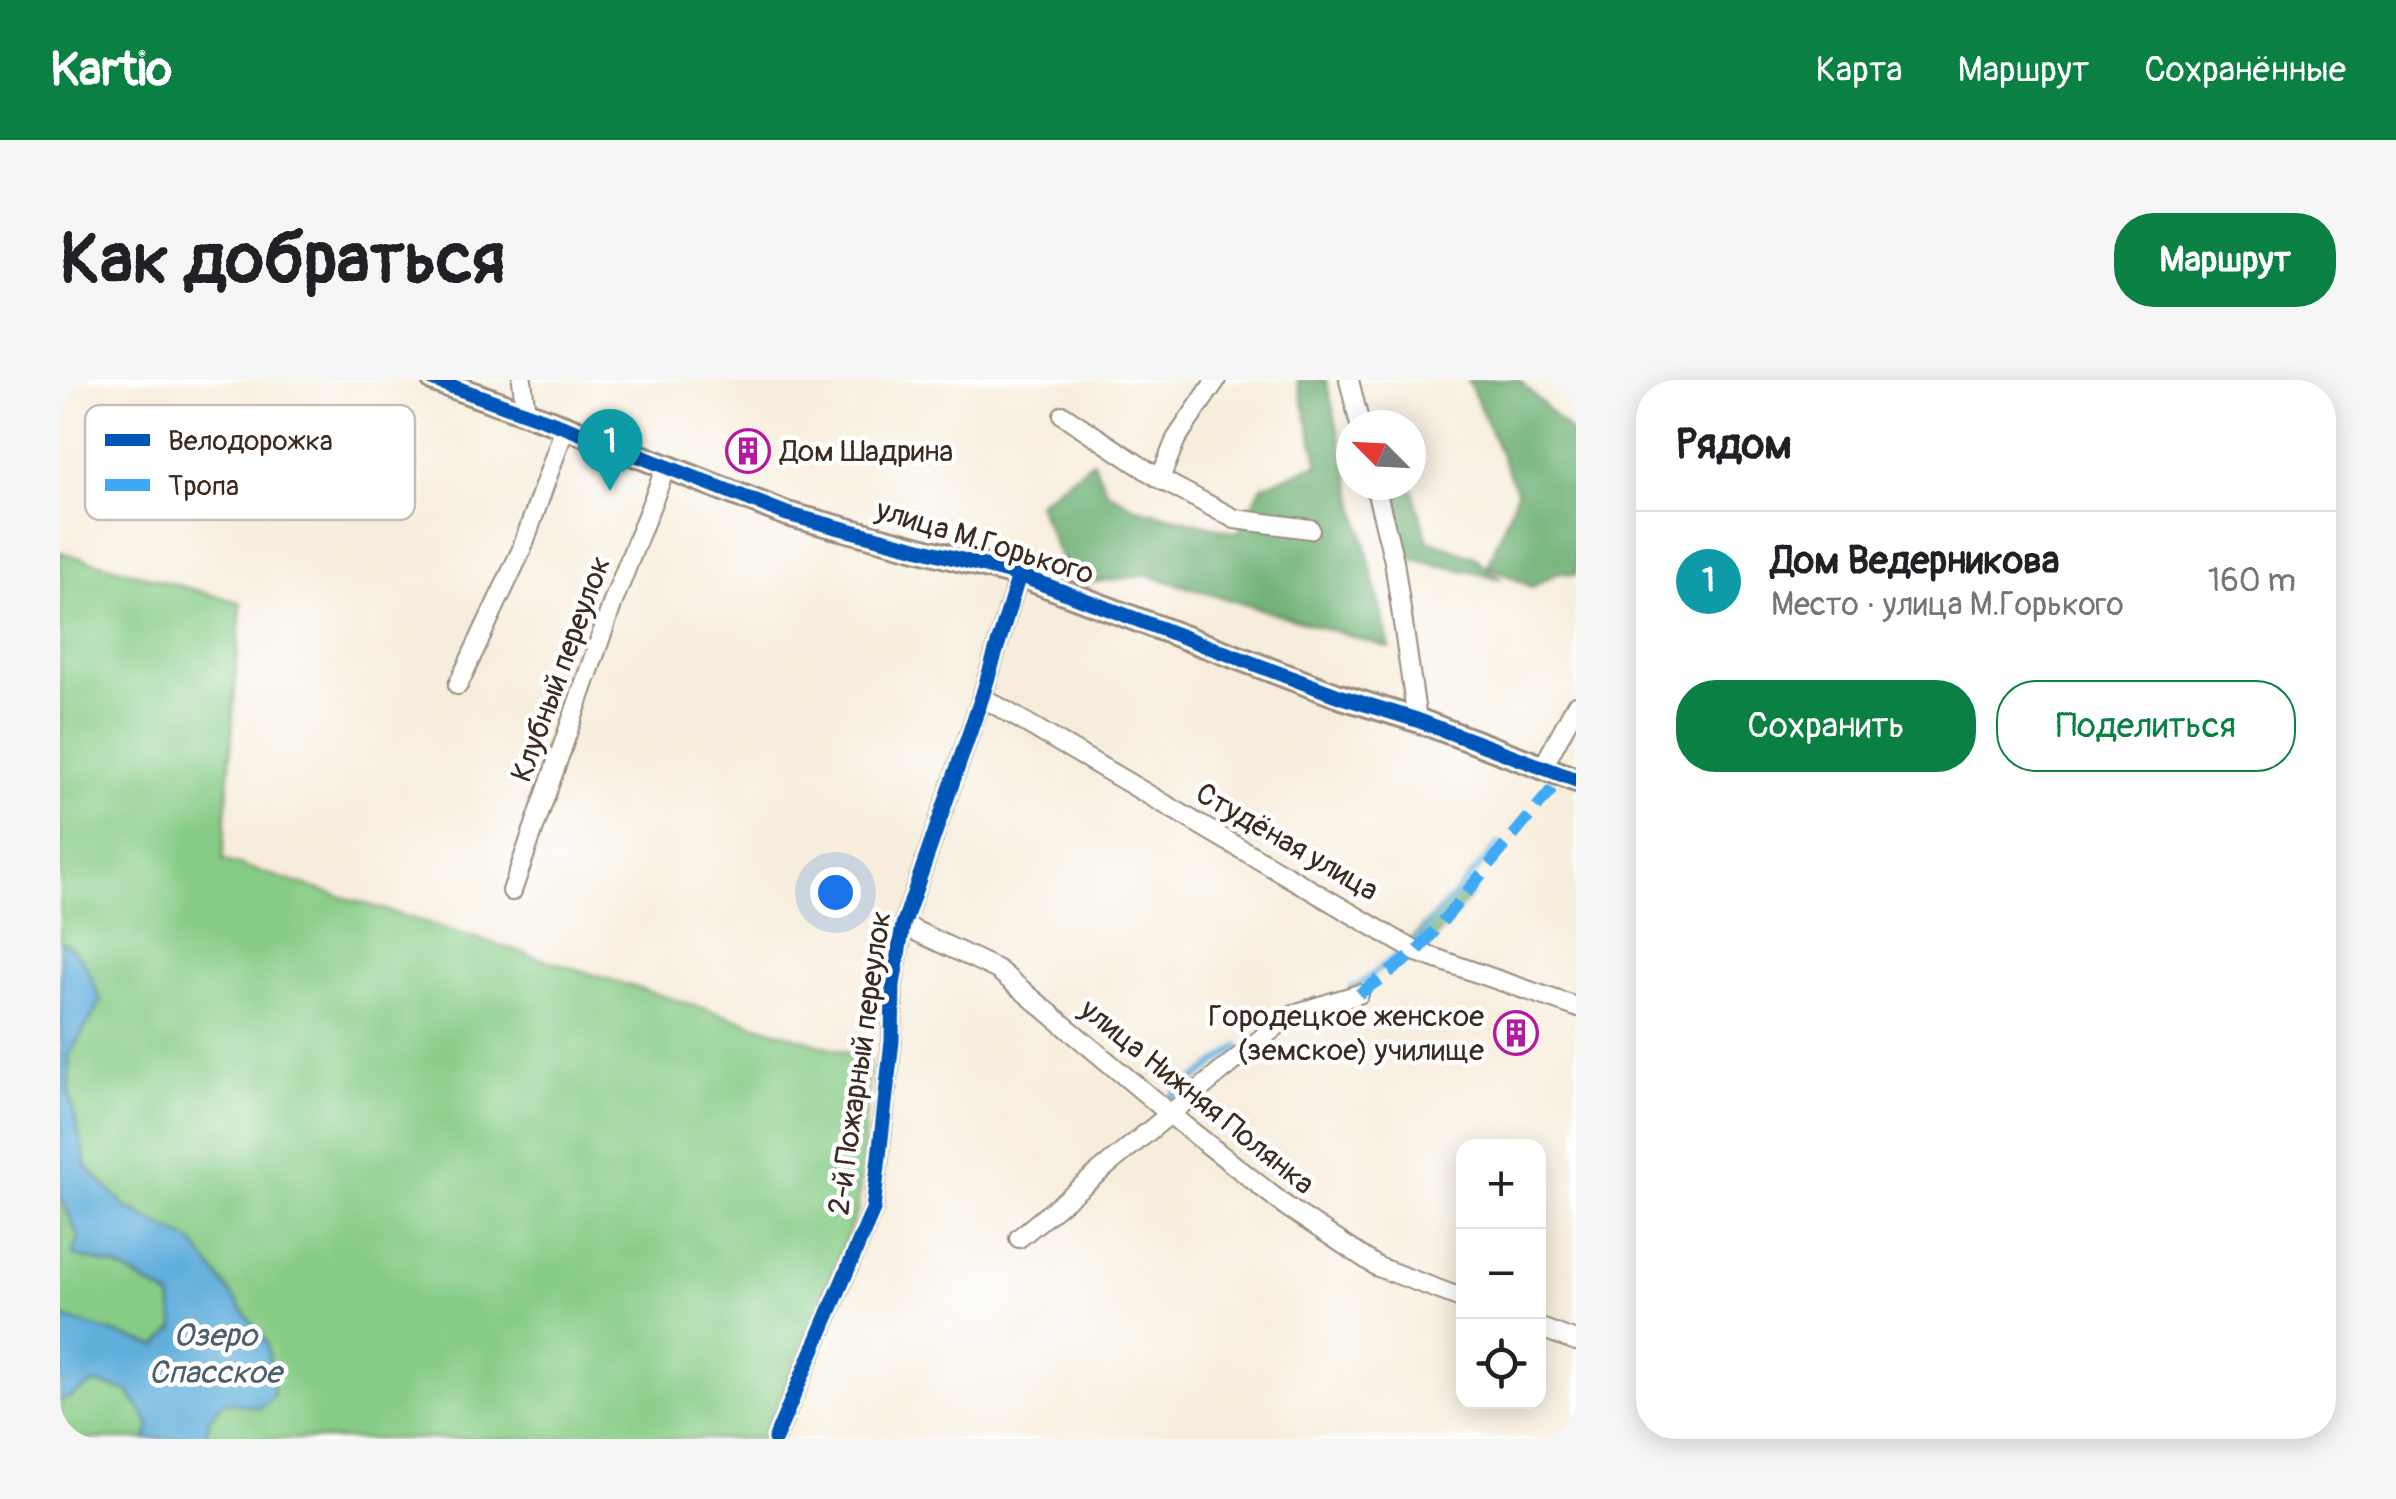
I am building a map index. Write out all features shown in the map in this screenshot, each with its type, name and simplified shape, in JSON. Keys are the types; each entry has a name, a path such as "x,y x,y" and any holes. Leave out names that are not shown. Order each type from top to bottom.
{"street":[{"name":"улица М.Горького","path":"434,380 786,514 1020,575 1339,696 1417,720 1576,780"},
{"path":"522,380 526,413"},
{"path":"1160,479 1176,439 1216,380"},
{"path":"1348,380 1356,410"},
{"path":"1063,414 1160,479 1235,520 1310,530"},
{"path":"458,685 521,550 565,427"},
{"name":"Клубный переулок","path":"512,891 613,602 666,467"},
{"path":"1379,500 1394,561 1417,720"},
{"name":"2-й Пожарный переулок","path":"775,1439 872,1210 892,1042 892,985 903,925 1020,575"},
{"name":"Студёная улица","path":"982,697 1418,952 1576,1007"},
{"path":"1543,767 1576,705"},
{"name":"улица Нижняя Полянка","path":"903,925 998,970 1287,1207 1378,1267 1456,1296"},
{"path":"1019,1238 1290,1015 1359,994"},
{"path":"1546,1330 1576,1341"}],"green space":[{"path":"1297,380 1326,380 1336,422 1336,500 1355,500 1390,648 1147,575 1087,583 1062,562 1037,503 1093,461 1106,490 1136,508 1238,533 1262,486 1319,464"},
{"path":"1468,380 1519,380 1576,438 1576,575 1559,572 1532,587 1488,566 1517,492"},
{"path":"1383,500 1416,500 1428,540 1475,557 1499,578 1396,556"},
{"path":"60,552 241,603 223,860 870,1060 858,1209 763,1439 205,1439 209,1419 224,1401 260,1408 225,1289 193,1242 126,1207 87,1168 69,1093 69,1055 101,1002 70,946 60,941"},
{"path":"1472,894 1427,949 1409,942 1452,895"},
{"path":"60,1194 79,1238 72,1255 118,1267 171,1298 175,1328 157,1346 60,1317"},
{"path":"95,1383 128,1391 150,1424 146,1439 60,1439 60,1402"}],"water":[{"name":"Озеро Спасское","path":"60,941 82,959 101,1002 69,1055 69,1093 87,1167 126,1207 193,1242 267,1343 274,1395 260,1408 224,1401 209,1419 205,1439 146,1439 150,1424 128,1391 95,1383 60,1402 60,1317 157,1346 175,1328 171,1297 118,1267 72,1255 79,1238 60,1194"}],"waterway":[{"path":"1351,988 1415,941 1499,844"},
{"path":"1170,1098 1239,1046"}],"marked path":[{"path":"1359,994 1417,952 1562,777"}],"cycle path":[{"path":"434,380 787,514 1019,575 1339,696 1417,720 1576,780"},
{"path":"775,1439 873,1210 892,1041 893,985 903,925 982,697 1019,575"}],"place":[{"name":"Дом Шадрина","path":"748,451"},
{"name":"Дом Ведерникова","path":"610,491"},
{"name":"Городецкое женское (земское) училище","path":"1516,1033"}]}
